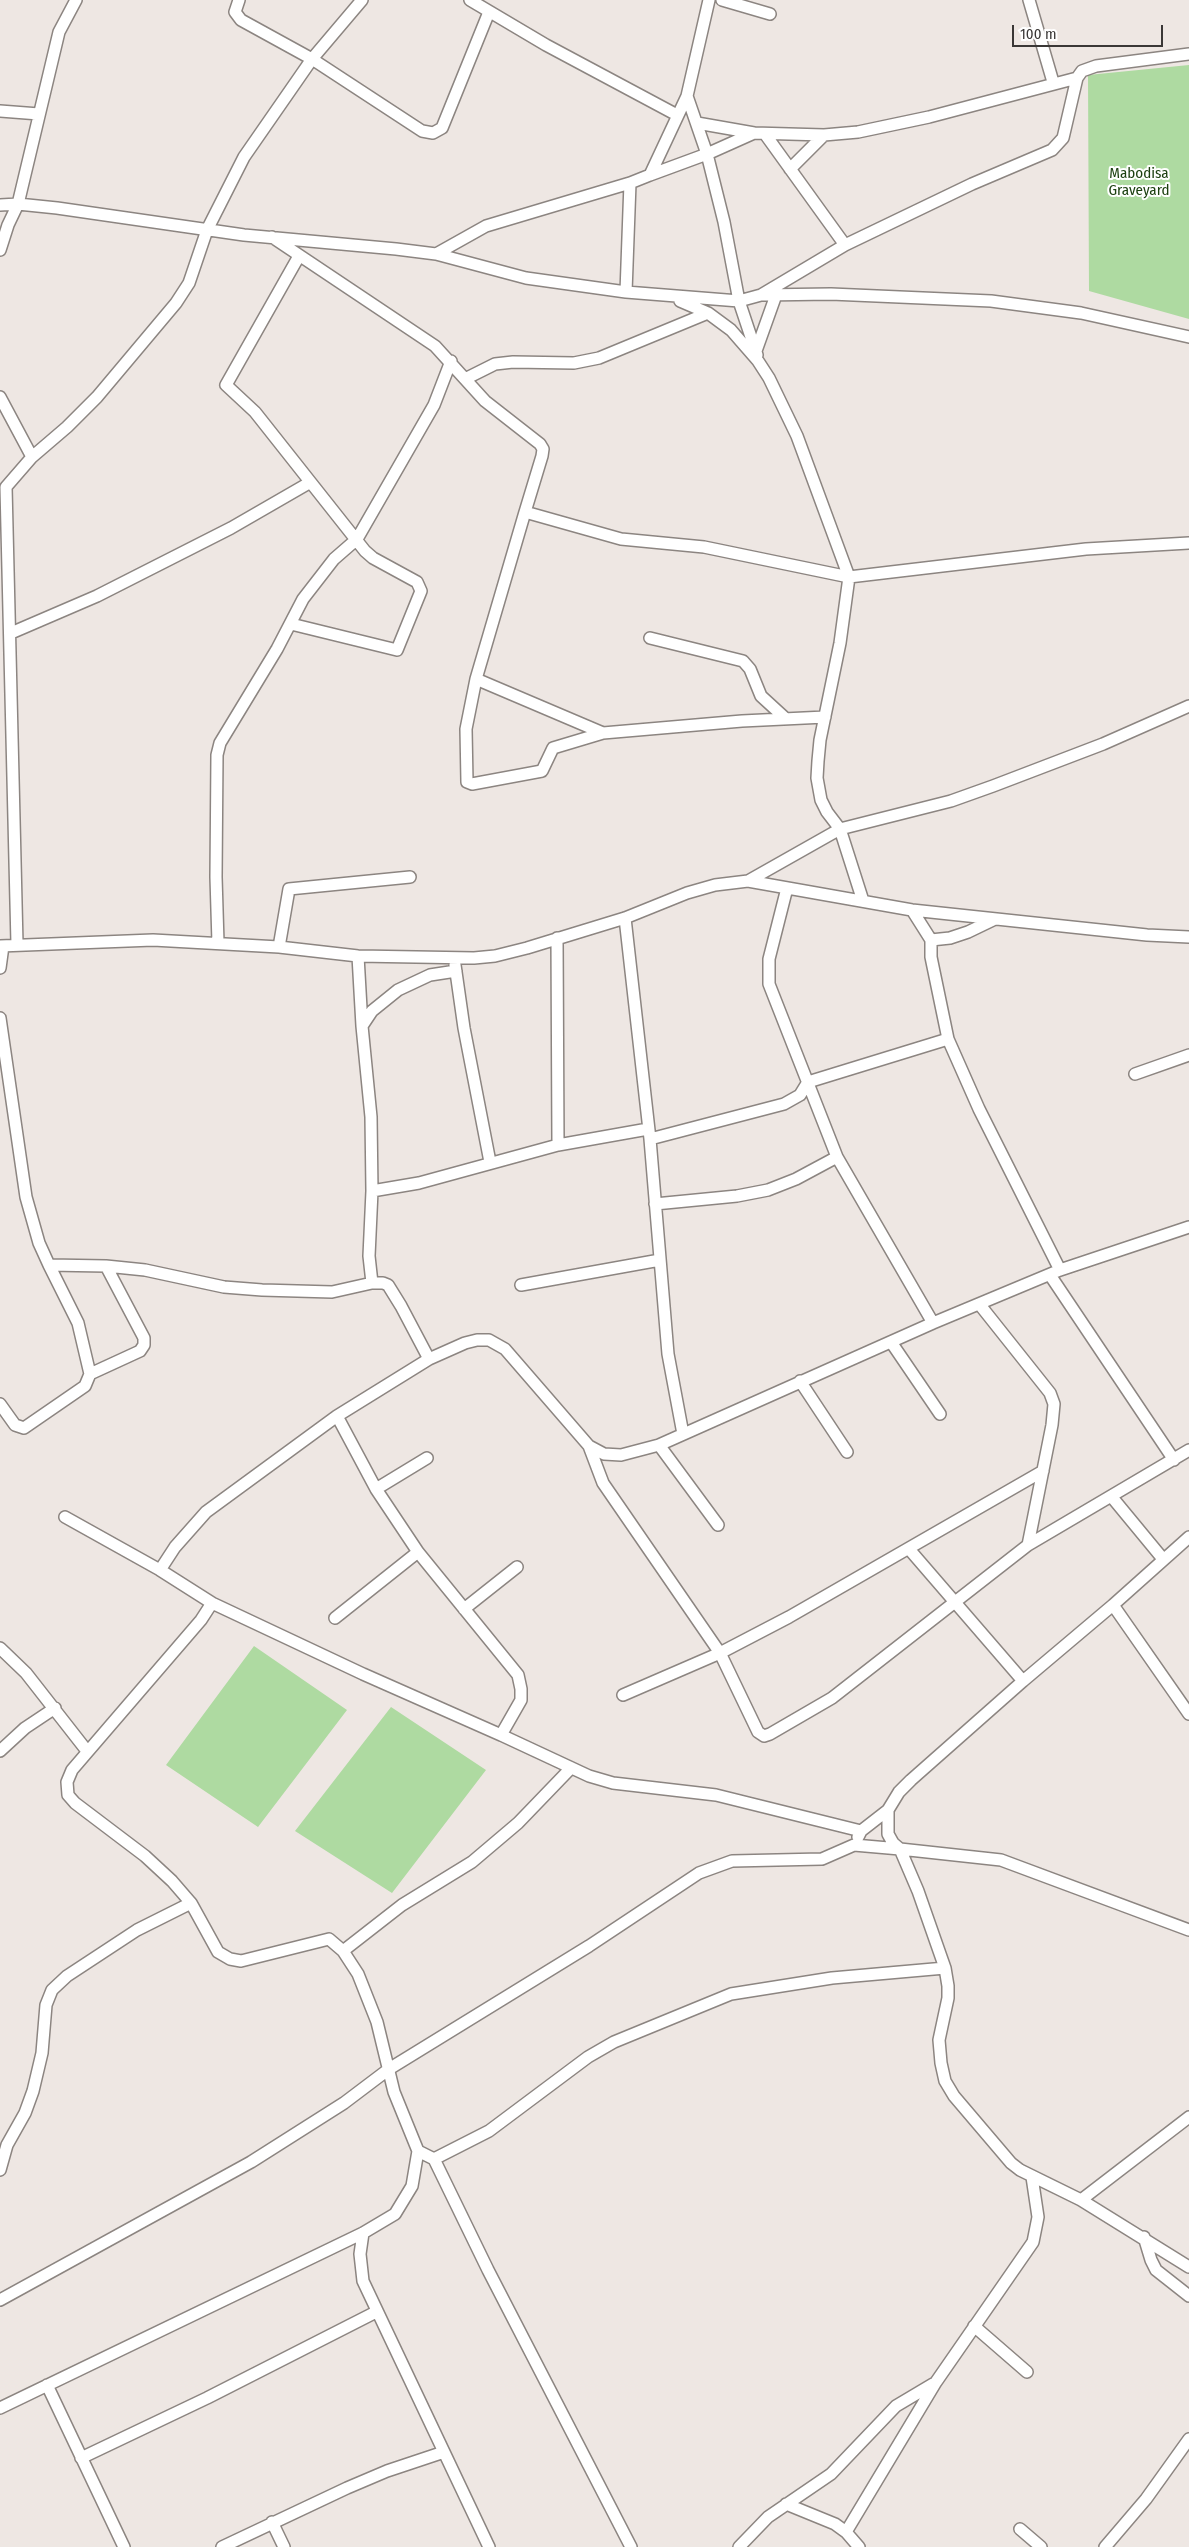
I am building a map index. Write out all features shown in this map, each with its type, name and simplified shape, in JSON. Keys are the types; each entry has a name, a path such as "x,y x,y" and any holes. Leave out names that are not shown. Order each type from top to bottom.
{"street":[{"path":"0,250 8,225 18,204 58,32 76,0"},
{"path":"239,0 235,12 241,20 312,59 422,131 433,133 442,128 489,12"},
{"path":"17,944 11,633 3,487 32,456 67,427 97,397 176,303 189,283 207,230 244,157 312,59 362,0"},
{"path":"470,0 677,115"},
{"path":"650,175 687,96 709,0"},
{"path":"722,0 770,14"},
{"path":"1029,0 1053,82"},
{"path":"761,295 845,245 972,184 1052,150 1063,138 1077,78 1082,71 1096,66 1189,54"},
{"path":"697,123 759,133 824,135 858,132 929,117 1053,82 1077,78"},
{"path":"687,96 707,154 726,231 739,301 757,356 790,420 849,577 840,643 820,740 817,778 824,807 840,829 863,901"},
{"path":"0,111 39,114"},
{"path":"759,133 790,169 845,245"},
{"path":"436,254 486,226 630,183 759,133"},
{"path":"790,169 824,135"},
{"path":"626,292 630,183"},
{"path":"0,205 18,204 207,230 436,254 526,278 626,292 739,301 761,295 831,294 991,301 1081,313 1189,337"},
{"path":"272,237 436,346 485,401 543,449 476,679 466,730 465,778 467,782 472,784 542,771 553,748 603,734 785,718 825,717"},
{"path":"291,624 392,650 400,647 421,591 420,586 373,558 309,483 255,412 226,385 298,256"},
{"path":"656,294 708,313 735,333 757,356"},
{"path":"757,356 776,295"},
{"path":"465,378 495,364 513,362 574,363 599,358 708,313"},
{"path":"218,944 216,877 217,755 225,732 245,703 291,624 303,599 317,578 334,559 357,539 434,405 451,361"},
{"path":"0,397 32,456"},
{"path":"11,633 106,592 231,528 309,483"},
{"path":"525,512 620,539 704,547 849,577 1086,549 1189,543"},
{"path":"650,638 743,661 750,669 761,696 785,718"},
{"path":"476,679 603,734"},
{"path":"748,881 840,829 943,803 994,786 1103,744 1189,706"},
{"path":"279,947 288,889 410,877"},
{"path":"0,968 2,946 153,940 279,947 358,956 455,959 495,956 625,918 687,893 715,885 748,881 912,910 1147,935 1189,937"},
{"path":"787,888 769,959 768,980 838,1157 933,1323"},
{"path":"912,910 931,940 931,956 948,1039 1055,1272 1174,1460"},
{"path":"625,918 649,1134 668,1354 683,1434"},
{"path":"931,940 950,938 968,932 995,918"},
{"path":"557,938 558,1145"},
{"path":"358,956 362,1026 371,1117 372,1191 369,1256 372,1283"},
{"path":"455,959 490,1162"},
{"path":"362,1026 372,1012 398,990 430,975 456,971"},
{"path":"0,1018 26,1197 39,1243 78,1323 90,1374 85,1386 24,1428 15,1425 0,1404"},
{"path":"372,1191 419,1183 490,1162 558,1145 649,1134 784,1104 800,1095 808,1082 948,1039"},
{"path":"1135,1074 1189,1056"},
{"path":"655,1204 737,1196 768,1190 796,1179 838,1157"},
{"path":"589,1446 604,1454 620,1456 659,1445 933,1323 980,1305 1055,1272 1189,1227"},
{"path":"521,1285 660,1260"},
{"path":"49,1265 106,1266 144,1270 224,1287 262,1290 332,1292 372,1283 388,1285 429,1359"},
{"path":"90,1374 140,1351 144,1345 144,1338 106,1266"},
{"path":"980,1305 1053,1398 1055,1411 1028,1545"},
{"path":"160,1570 166,1558 206,1512 337,1416 429,1359 477,1340 496,1343 506,1349 589,1446 603,1483 720,1653 758,1732 764,1736 832,1698 952,1602 1028,1545 1189,1451"},
{"path":"891,1342 940,1414"},
{"path":"800,1382 847,1452"},
{"path":"337,1416 376,1489 418,1552 518,1675 521,1689 520,1700 501,1735"},
{"path":"659,1445 718,1525"},
{"path":"376,1489 427,1458"},
{"path":"623,1695 720,1653 789,1618 1044,1471"},
{"path":"1111,1496 1163,1559"},
{"path":"65,1518 160,1570 212,1603 571,1768 613,1783 716,1796 861,1831"},
{"path":"854,1845 861,1831 888,1810 899,1792 911,1780 1023,1681 1114,1605 1189,1537"},
{"path":"909,1550 952,1602 1023,1681"},
{"path":"334,1618 418,1552"},
{"path":"464,1608 517,1567"},
{"path":"0,2408 363,2233 395,2214 412,2186 418,2151 399,2108 378,2022 358,1974 343,1951 329,1939 242,1961 230,1959 218,1952 190,1903 172,1881 145,1856 75,1803 68,1795 66,1782 87,1751 201,1620 212,1603"},
{"path":"1114,1605 1189,1714"},
{"path":"0,1648 26,1673 87,1751"},
{"path":"0,1751 25,1728 55,1708"},
{"path":"343,1951 402,1905 472,1862 518,1823 571,1768"},
{"path":"888,1810 888,1834 893,1843 900,1849 918,1890 945,1968 948,1998 939,2040 941,2063 946,2081 954,2096 1011,2163 1032,2177 1081,2200 1144,2237 1189,2267"},
{"path":"0,2300 143,2224 251,2162 344,2103 389,2069 589,1946 700,1873 732,1861 822,1859 854,1845 1001,1860 1189,1930"},
{"path":"0,2170 7,2145 25,2114 34,2091 42,2053 46,2005 52,1990 68,1976 137,1930 190,1903"},
{"path":"434,2159 489,2132 588,2057 614,2042 714,2000 761,1988 832,1978 945,1968"},
{"path":"1081,2200 1189,2117"},
{"path":"418,2151 434,2159 488,2270 631,2547"},
{"path":"846,2532 936,2382 1033,2242 1038,2217 1032,2177"},
{"path":"363,2233 360,2267 363,2281 376,2312 489,2547"},
{"path":"1144,2237 1150,2260 1156,2270 1189,2296"},
{"path":"80,2458 207,2398 376,2312"},
{"path":"974,2326 1027,2372"},
{"path":"739,2547 762,2522 831,2474 896,2406 936,2382"},
{"path":"47,2385 80,2458 124,2547"},
{"path":"1105,2547 1146,2500 1189,2439"},
{"path":"222,2547 272,2522 387,2471 444,2452"},
{"path":"786,2504 824,2518 846,2532 859,2547"},
{"path":"272,2522 284,2547"},
{"path":"1020,2529 1041,2547"}],"green space":[{"name":"Mabodisa Graveyard","path":"1189,65 1189,319 1089,291 1088,75"},
{"path":"254,1646 347,1710 258,1827 166,1765"},
{"path":"391,1707 486,1770 392,1893 295,1831"}]}
